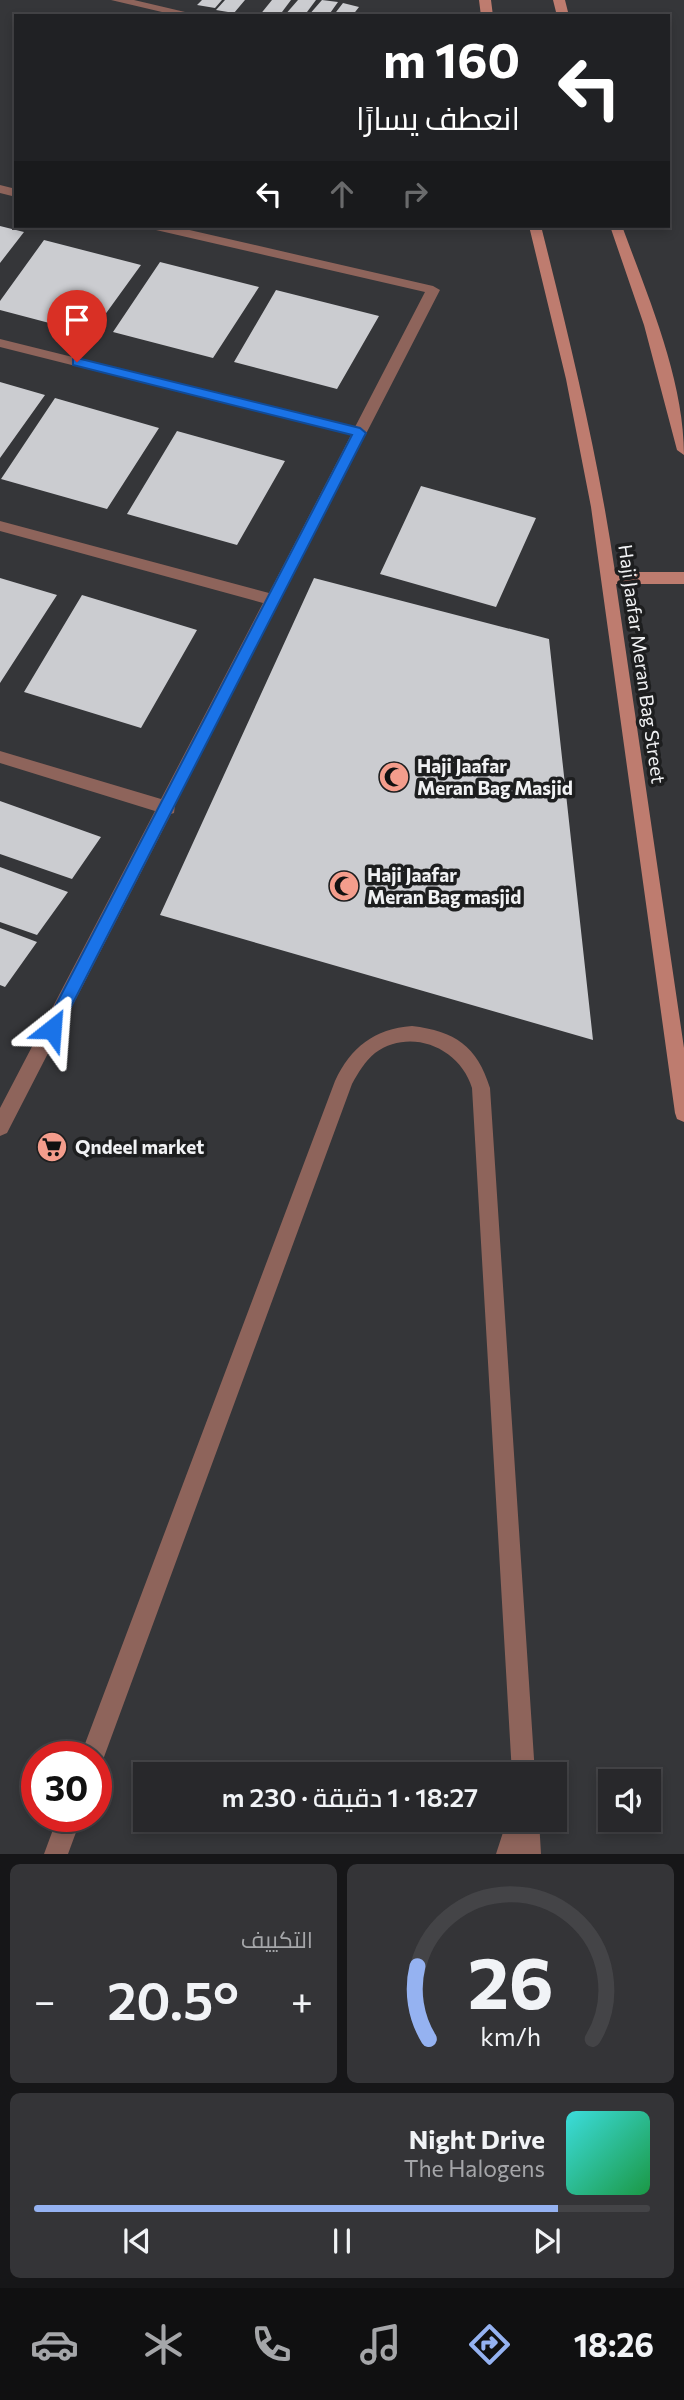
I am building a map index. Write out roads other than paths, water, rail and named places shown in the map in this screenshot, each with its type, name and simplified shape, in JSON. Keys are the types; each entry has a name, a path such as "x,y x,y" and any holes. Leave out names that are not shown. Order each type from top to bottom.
{"street":[{"path":"117,0 187,14"},
{"path":"0,1127 168,807 433,290 165,228"},
{"name":"Haji Jaafar Meran Bag Street","path":"535,228 581,416 608,578 684,1113"},
{"path":"617,228 651,325 684,450"},
{"path":"0,343 360,433"},
{"path":"0,526 274,600"},
{"path":"608,578 684,578"},
{"path":"0,757 168,807"},
{"path":"98,1741 344,1081 354,1063 370,1047 391,1037 415,1034 438,1039 459,1050 474,1067 481,1088 523,1762"},
{"path":"56,1854 64,1832"},
{"path":"508,1854 515,1832"},
{"path":"528,1832 529,1854"}],"place":[{"name":"Haji Jaafar Meran Bag Masjid","path":"394,777"},
{"name":"Haji Jaafar Meran Bag masjid","path":"344,886"},
{"name":"Qndeel market","path":"52,1147"}]}
